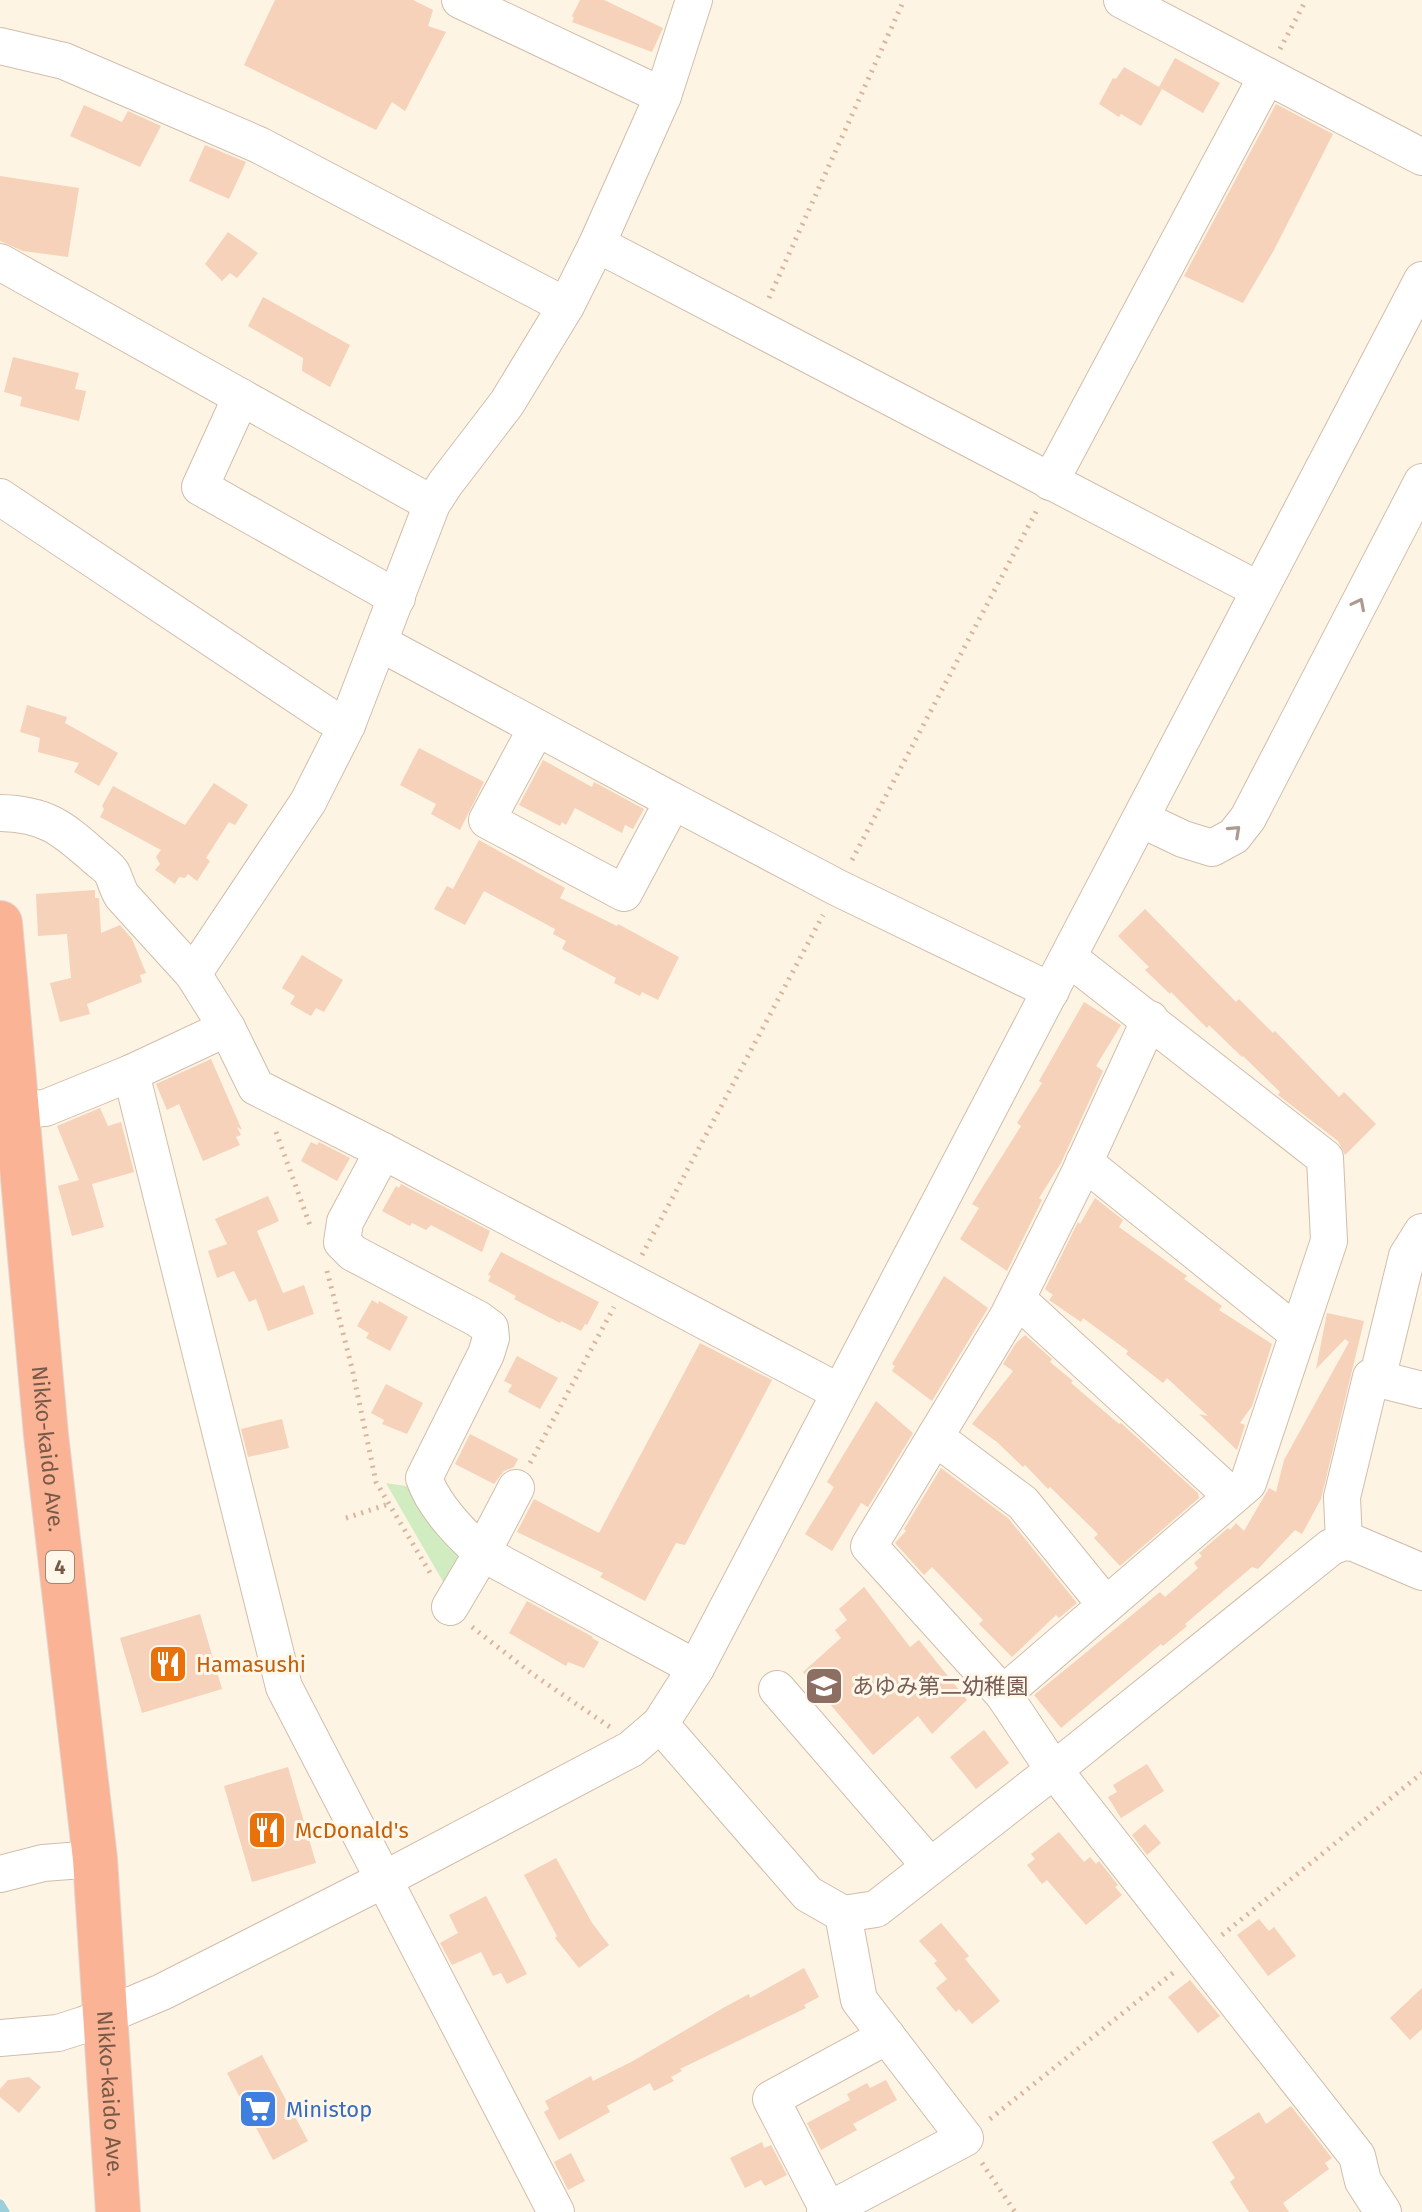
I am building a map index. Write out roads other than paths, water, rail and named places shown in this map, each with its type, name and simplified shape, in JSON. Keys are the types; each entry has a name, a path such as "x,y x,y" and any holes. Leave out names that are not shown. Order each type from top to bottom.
{"highway":[{"name":"Nikko-kaido Ave.","path":"0,923 6,1046 17,1110 46,1435 95,1859 118,2212"}],"street":[{"path":"460,0 663,96"},
{"path":"193,974 308,802 347,725 432,504 507,403 566,306 663,96 694,0"},
{"path":"1122,0 1422,157"},
{"path":"0,46 64,61 259,145 566,306"},
{"path":"1050,482 1267,76"},
{"path":"597,244 1259,590"},
{"path":"0,262 432,504"},
{"path":"0,2038 58,2033 162,1992 631,1749 660,1724 696,1668 1422,280"},
{"path":"241,397 200,487 397,598"},
{"path":"1141,819 1183,839 1212,848 1234,836 1248,818 1422,482"},
{"path":"0,497 328,716 347,725"},
{"path":"380,643 838,888 1051,991"},
{"path":"536,729 487,820 610,886 624,893 673,801"},
{"path":"0,813 36,816 52,822 112,873 122,896 193,974 227,1028 256,1087 839,1392"},
{"path":"1003,1694 1248,1483 1329,1241 1325,1158 1069,958"},
{"path":"1150,1019 1017,1299 869,1546 1003,1694 1054,1770 1357,2156 1363,2181 1383,2212"},
{"path":"17,1110 45,1108 131,1073 227,1028"},
{"path":"131,1073 284,1687 556,2212"},
{"path":"383,1151 345,1222 342,1242 353,1253 490,1328 491,1338 486,1354 424,1478 429,1491 463,1536 482,1553 696,1668"},
{"path":"1084,1162 1298,1334"},
{"path":"1381,1363 1407,1256 1422,1232"},
{"path":"1017,1299 1232,1496"},
{"path":"1344,1542 1342,1497 1371,1377 1422,1390"},
{"path":"935,1437 1023,1503 1105,1604"},
{"path":"450,1607 516,1488"},
{"path":"660,1724 808,1894 843,1914 876,1909 1331,1547 1344,1542 1354,1543 1422,1572"},
{"path":"777,1689 930,1866"},
{"path":"0,1874 43,1863 95,1859"},
{"path":"843,1914 859,2000 887,2036 965,2138 826,2211 771,2099 887,2036"}],"waterway":[{"path":"0,2204 5,2212"}],"place":[{"name":"Hamasushi","path":"168,1664"},
{"name":"あゆみ第二幼稚園","path":"824,1686"},
{"name":"McDonald's","path":"267,1830"},
{"name":"Ministop","path":"258,2109"}]}
